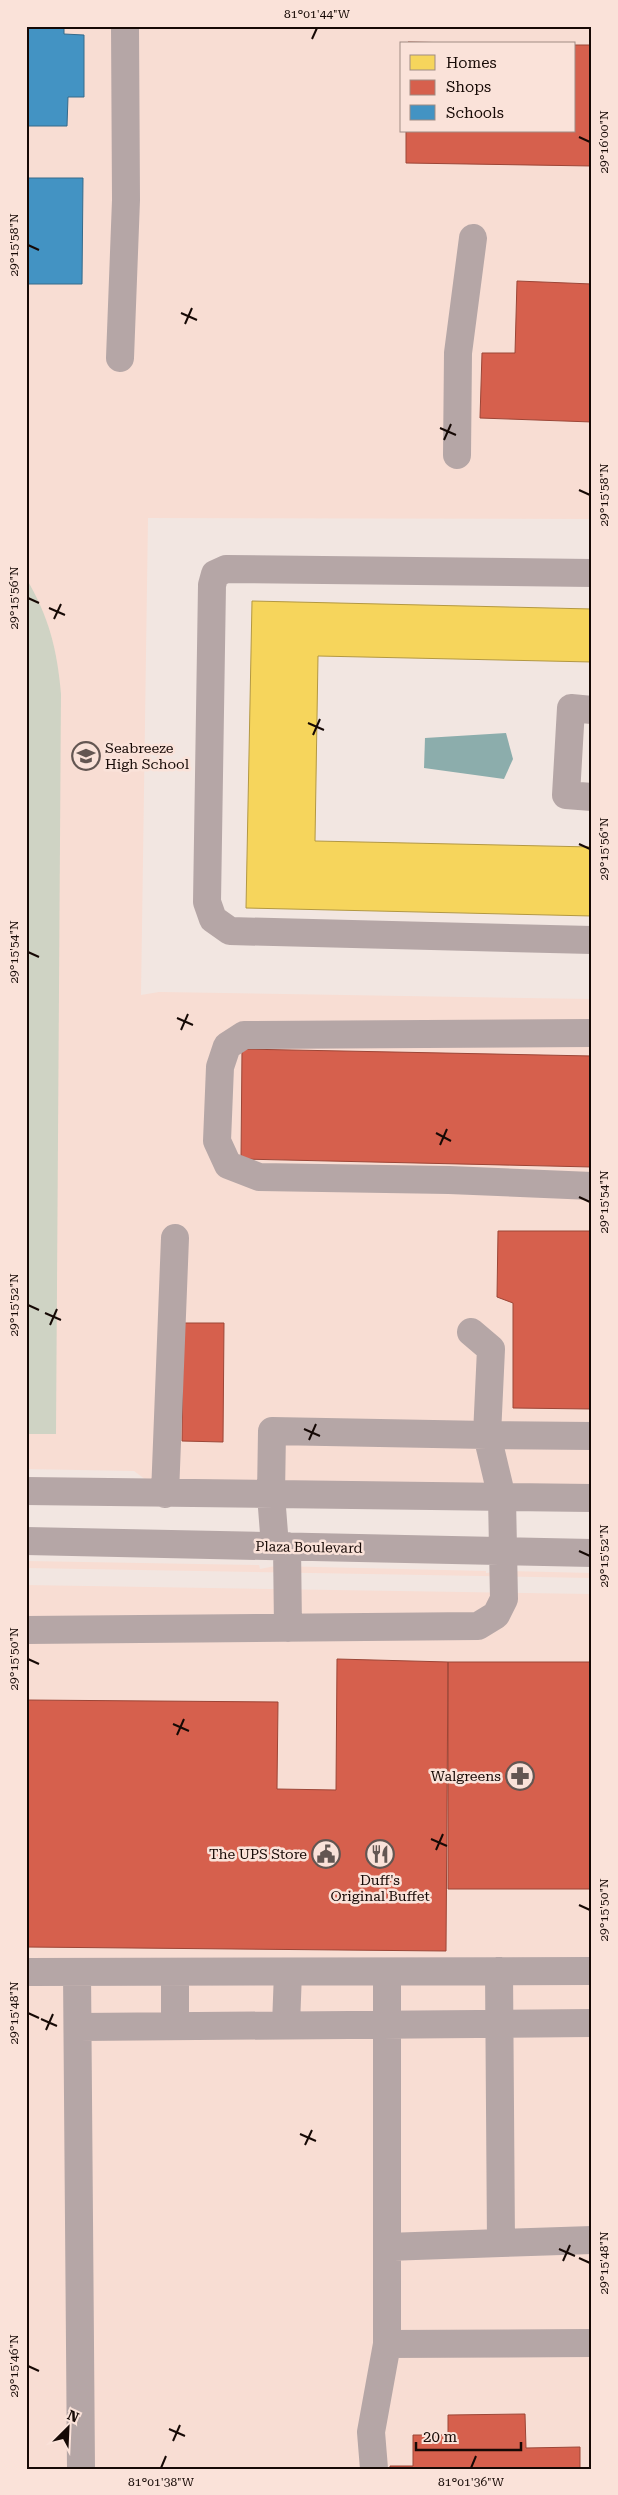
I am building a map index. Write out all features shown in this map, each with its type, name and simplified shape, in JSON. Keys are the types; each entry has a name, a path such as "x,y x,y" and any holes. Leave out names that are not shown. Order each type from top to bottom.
{"street":[{"path":"120,358 126,200 124,26"},
{"path":"457,456 458,353 474,238"},
{"path":"592,573 226,568 215,574 212,585 207,902 213,918 230,931 592,940"},
{"path":"592,710 571,708 566,795 592,797"},
{"path":"592,1033 244,1035 227,1046 220,1067 217,1141 228,1165 259,1177 449,1180 592,1186"},
{"path":"165,1494 175,1238"},
{"path":"26,1630 478,1626 496,1615 504,1599 504,1551 502,1498 487,1435 491,1349 472,1332"},
{"path":"288,1628 281,1546 271,1495 272,1432 592,1436"},
{"path":"26,1492 592,1498"},
{"name":"Plaza Boulevard","path":"26,1541 592,1553"},
{"path":"499,1971 501,2243"},
{"path":"26,1972 592,1971"},
{"path":"76,1972 82,2469"},
{"path":"175,1972 175,2026"},
{"path":"286,2025 288,1972"},
{"path":"374,2469 371,2432 386,2344 387,1972"},
{"path":"78,2027 592,2022"},
{"path":"387,2247 592,2240"},
{"path":"386,2344 592,2343"}],"shaded area":[{"path":"26,26 592,26 592,519 148,518 141,995 159,992 592,999 592,1498 165,1494 134,1471 26,1469"},
{"path":"26,1561 259,1565 260,1569 275,1566 486,1571 486,1573 503,1571 592,1573 592,1578 26,1568"},
{"path":"26,1585 592,1594 592,2469 26,2469"}],"green space":[{"path":"26,578 41,606 51,634 61,694 56,1434 26,1434"}],"water":[{"path":"506,733 513,759 504,779 424,768 425,738"}],"building: Homes":[{"path":"252,601 592,609 592,662 318,656 315,841 592,847 592,916 246,908"}],"building: Shops":[{"path":"576,45 592,45 592,166 406,163 406,132 576,132"},
{"path":"517,281 592,284 592,422 480,418 482,353 515,353"},
{"path":"242,1049 592,1056 592,1167 241,1159"},
{"path":"498,1231 592,1231 592,1409 513,1408 513,1303 497,1297"},
{"path":"183,1323 224,1323 223,1442 182,1441"},
{"path":"337,1659 448,1662 446,1951 26,1947 26,1700 278,1702 277,1789 336,1790"},
{"name":"Walgreens","path":"448,1662 592,1662 592,1889 448,1889"},
{"path":"525,2414 526,2448 580,2447 580,2469 390,2469 390,2466 413,2466 413,2435 448,2435 448,2415"}],"building: Schools":[{"path":"26,26 64,26 64,34 84,35 84,97 68,97 67,126 26,126"},
{"path":"26,178 83,178 82,284 26,284"}],"place":[{"name":"Seabreeze High School","path":"86,756"},
{"name":"Walgreens","path":"520,1776"},
{"name":"The UPS Store","path":"326,1854"},
{"name":"Duff's Original Buffet","path":"380,1854"}]}
